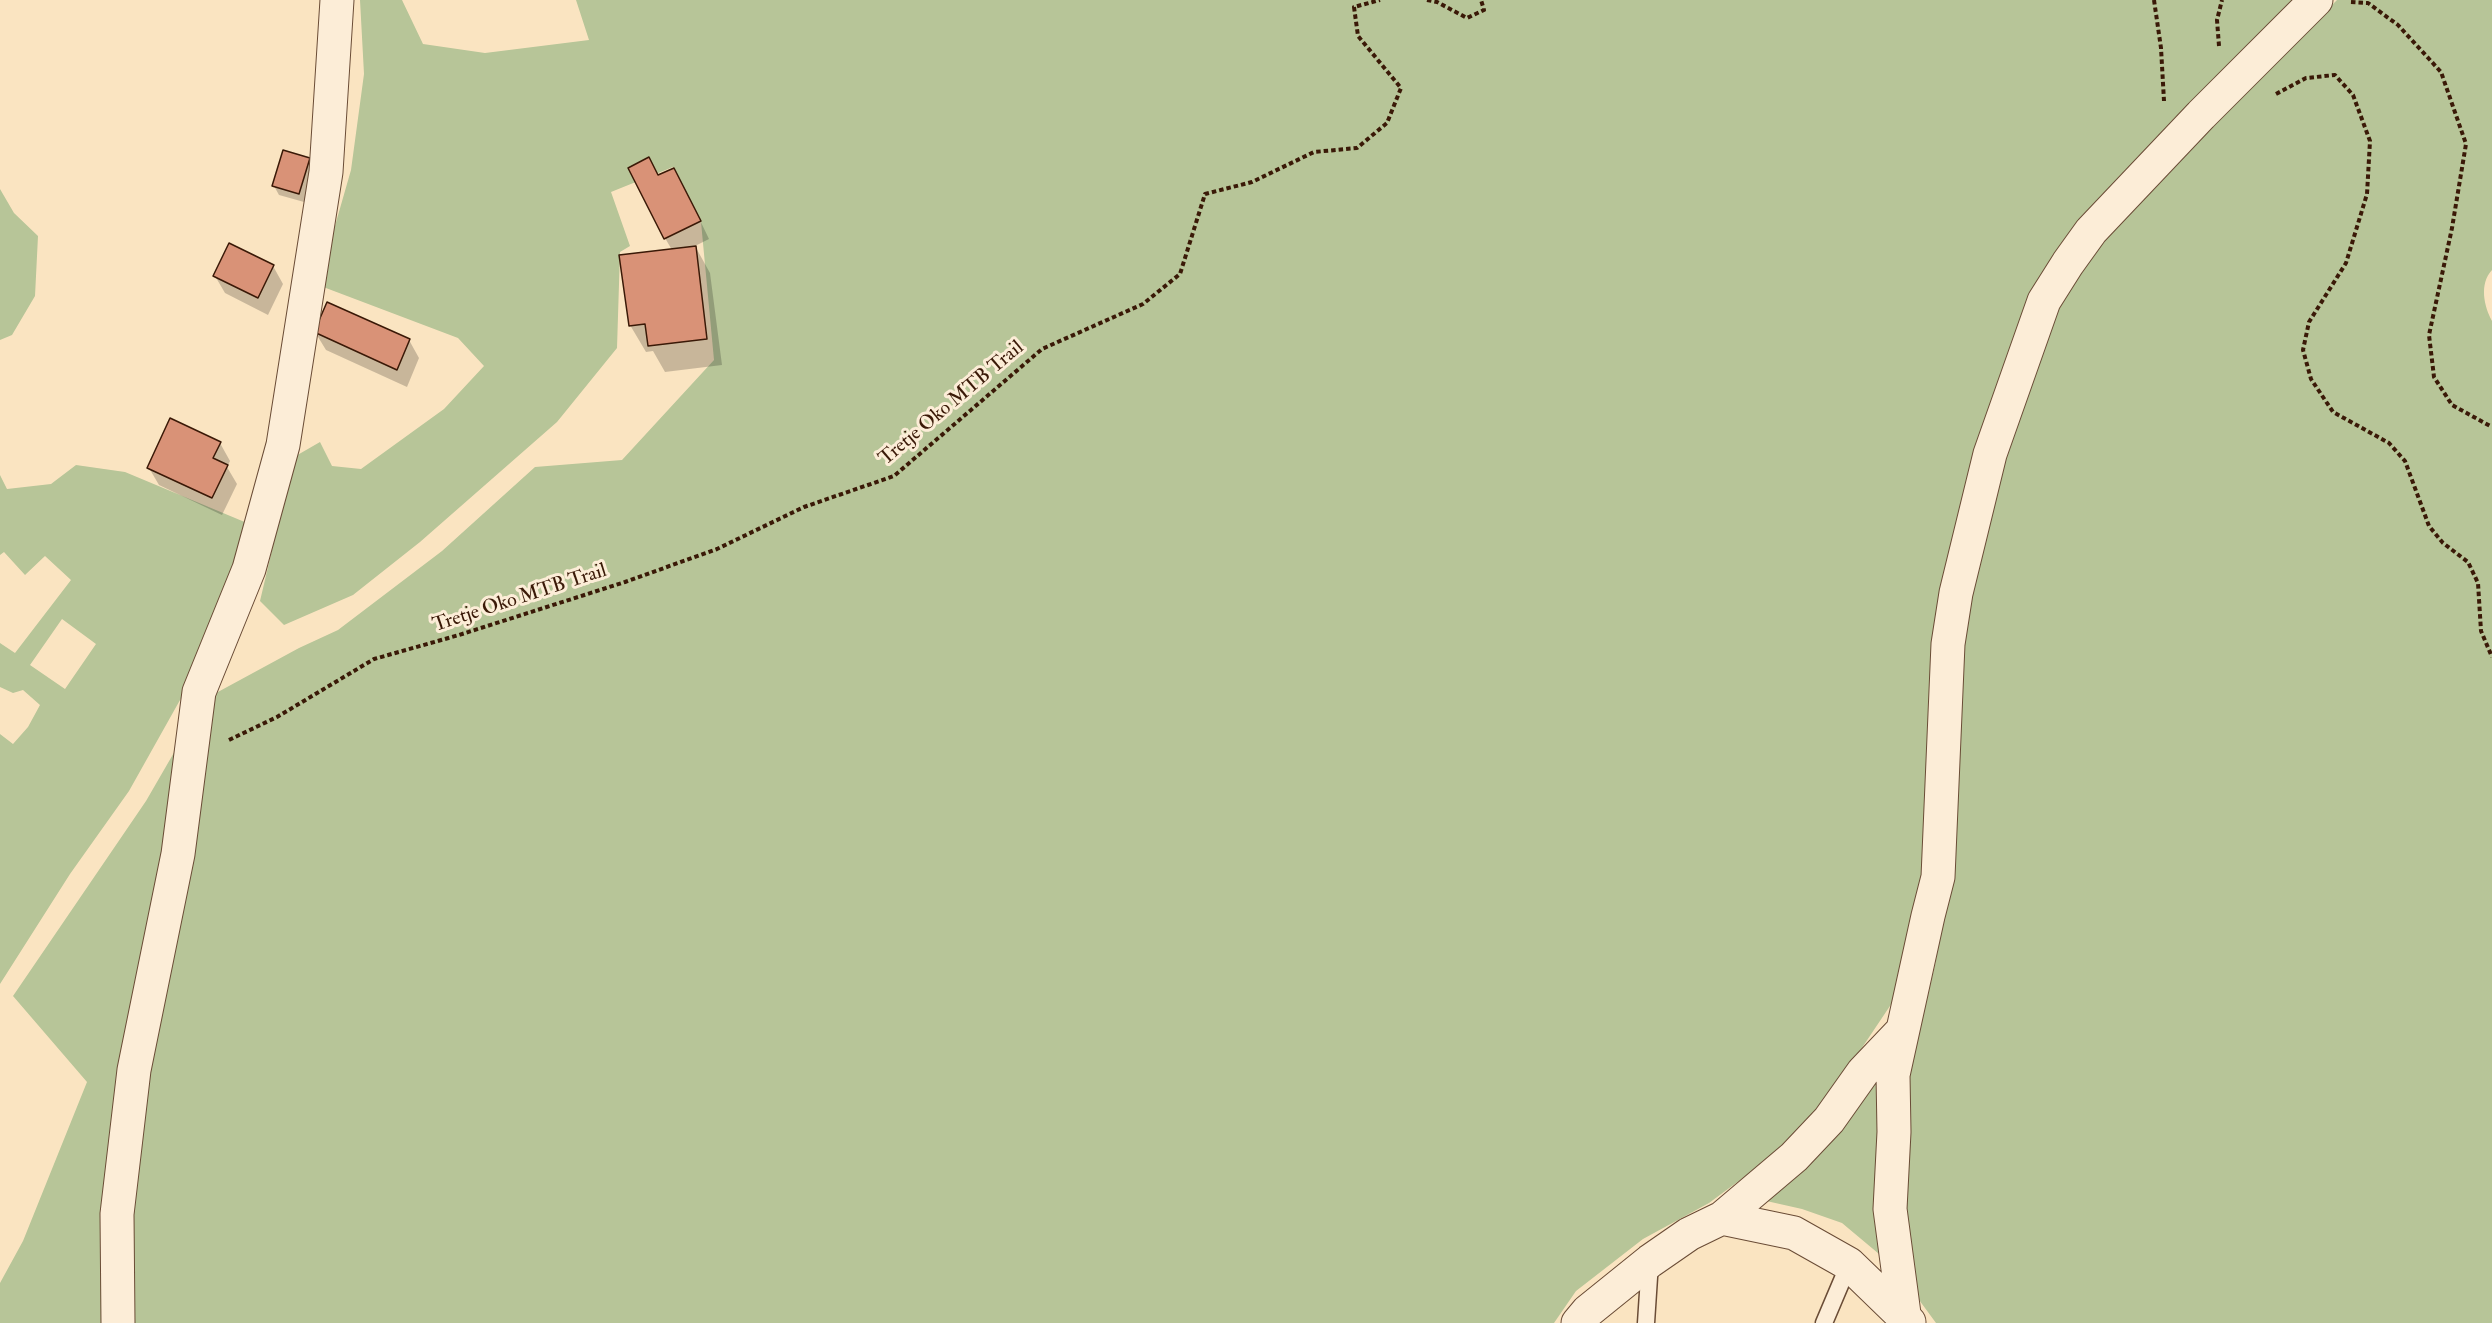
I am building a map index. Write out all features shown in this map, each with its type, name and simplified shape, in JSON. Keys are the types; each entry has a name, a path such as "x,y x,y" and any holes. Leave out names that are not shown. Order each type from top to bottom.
{"street":[{"path":"118,1323 117,1214 134,1070 178,854 199,692 249,569 283,445 326,172 337,0"},
{"path":"1907,1319 1890,1209 1894,1132 1893,1075 1938,877 1948,644 1956,592 1990,454 2044,301 2091,231 2316,0"},
{"path":"1578,1323 1588,1311 1650,1261 1689,1234 1722,1218 1794,1157 1829,1120 1863,1072 1904,1029"},
{"path":"1722,1218 1794,1233 1849,1264 1907,1319"}],"lane":[{"path":"1646,1323 1650,1261"},
{"path":"1824,1323 1849,1264"}],"path":[{"name":"Tretje Oko MTB Trail","path":"190,758 278,717 374,659 459,635 625,582 717,549 804,507 894,476 1042,349 1143,304 1180,274 1205,194 1252,182 1314,152 1357,148 1387,123 1401,88 1358,36 1354,7 1380,0"},
{"path":"1427,0 1437,2 1467,18 1484,10 1481,0"},
{"path":"2154,0 2161,48 2166,152"},
{"path":"2348,2 2368,3 2398,25 2441,72 2466,144 2452,228 2430,335 2434,377 2452,405 2492,427"},
{"path":"2223,93 2232,97 2264,100 2306,78 2335,75 2353,95 2370,141 2367,194 2346,263 2309,322 2302,350 2311,379 2333,412 2389,443 2405,461 2429,526 2443,543 2468,562 2478,583 2481,631 2492,657"}],"green space":[{"path":"360,0 402,0 423,44 485,53 589,40 576,0 2296,0 2084,217 1980,447 1934,629 1926,824 1919,903 1896,997 1837,1085 1786,1146 1709,1203 1643,1239 1576,1291 1554,1323 0,1323 0,1283 23,1241 87,1082 13,996 146,801 205,699 299,648 338,630 442,551 535,467 622,460 714,360 701,222 673,167 611,192 630,246 620,252 617,348 557,422 420,542 353,595 284,625 260,601 294,457 320,442 332,466 361,469 444,409 484,366 458,338 318,285 351,170 364,74"},
{"path":"2337,0 2492,0 2492,270 2485,282 2484,295 2492,321 2492,1323 1936,1323 1914,1293 1903,1237 1905,1095 1935,965 1953,869 1958,700 1972,587 2007,447 2045,333 2082,266 2157,181"},
{"path":"0,189 14,213 38,236 35,296 12,335 0,340"},
{"path":"76,465 125,472 247,523 227,593 189,684 129,791 70,874 0,984 0,734 13,744 28,727 40,705 23,690 13,693 0,687 0,643 15,653 71,580 45,556 25,575 4,552 0,555 0,475 7,489 51,484","holes":["62,619 96,644 65,689 30,665"]},
{"path":"1876,1079 1886,1124 1885,1259 1842,1223 1802,1209 1762,1200"}],"building":[{"path":"283,150 310,158 299,194 272,186"},
{"path":"649,157 658,175 674,168 701,221 664,239 628,168"},
{"path":"229,243 274,265 258,298 213,276"},
{"path":"696,246 707,339 648,346 645,324 629,326 619,255"},
{"path":"327,302 410,339 397,370 314,332"},
{"path":"170,418 221,442 213,458 228,465 212,498 147,468"}]}
